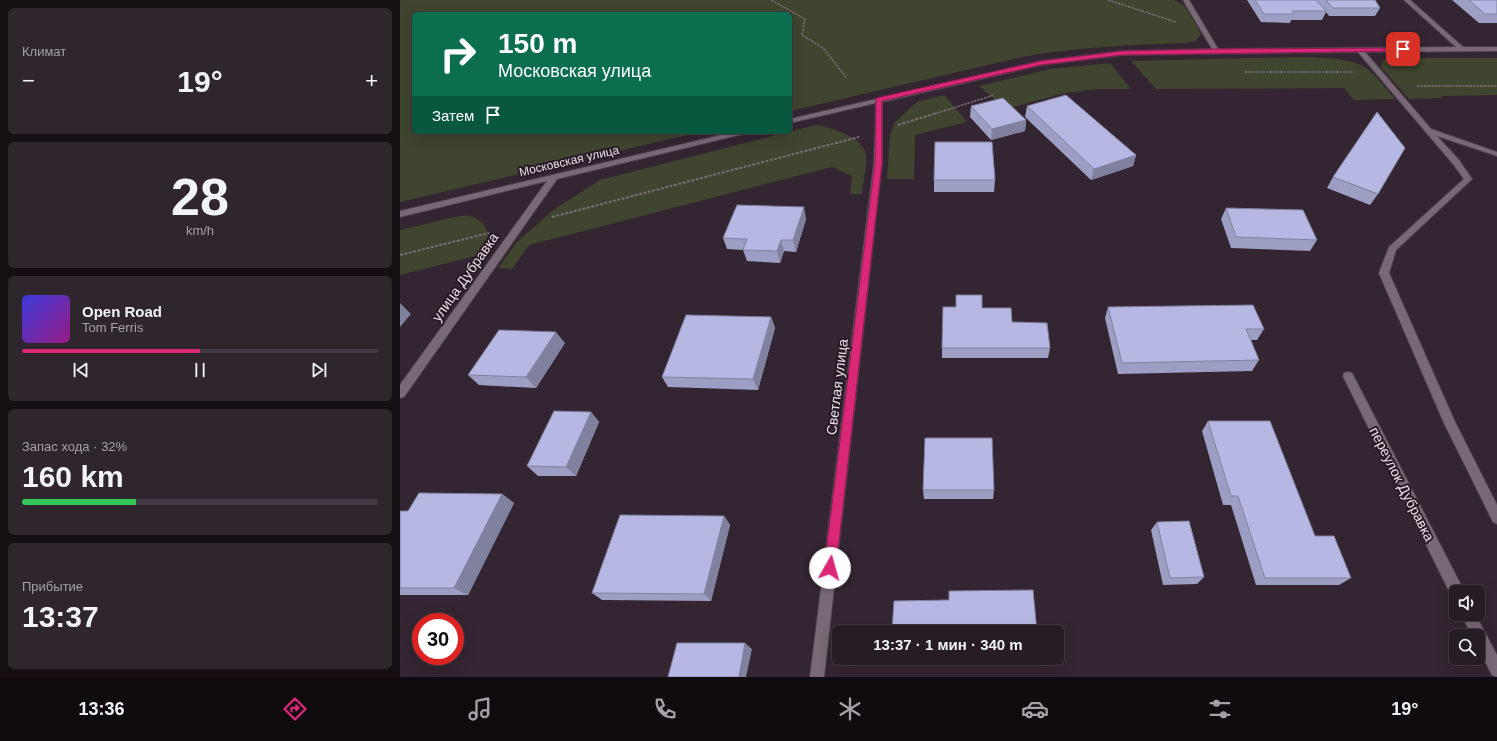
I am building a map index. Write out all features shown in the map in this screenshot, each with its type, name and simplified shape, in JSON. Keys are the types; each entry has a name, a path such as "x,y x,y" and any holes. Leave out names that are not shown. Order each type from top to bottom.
{"street":[{"path":"1186,0 1203,31 1216,50"},
{"path":"1407,0 1462,49"},
{"path":"1359,49 1456,162 1468,179 1392,249 1384,273 1450,423 1497,518"},
{"path":"792,121 1041,63 1122,53 1216,50 1497,49"},
{"name":"Светлая улица","path":"817,677 878,163 879,100"},
{"path":"1428,131 1497,154"},
{"name":"Московская улица","path":"400,214 735,134"},
{"name":"улица Дубравка","path":"400,394 554,177"},
{"name":"переулок Дубравка","path":"1348,376 1453,585"},
{"path":"1472,621 1497,670"}],"path":[{"path":"771,0 805,19 802,35 823,48 846,77"},
{"path":"1108,0 1203,31"},
{"path":"1390,86 1497,86"}],"green space":[{"path":"400,0 1174,0 1186,7 1201,34 1196,41 1184,43 1086,48 1027,56 792,111 792,12 412,12 412,134 691,134 400,202"},
{"path":"1294,57 1327,58 1356,63 1370,71 1395,99 1354,100 1344,88 1156,89 1131,61"},
{"path":"1387,58 1497,58 1497,95 1443,96 1441,98 1409,99 1381,67 1383,61"},
{"path":"1110,63 1131,89 1097,89 1065,93 1006,109 979,86 1050,69"},
{"path":"944,95 967,122 915,135 914,179 887,179 890,136 895,122 917,102"},
{"path":"816,125 847,134 860,144 866,156 862,194 850,194 852,176 832,167 529,245 512,269 498,268 517,242 553,210 600,180 781,134 792,134 792,131"},
{"path":"468,215 479,220 485,226 490,246 473,270 465,269 475,256 400,275 400,230"}],"building":[{"path":"1255,0 1316,0 1326,11 1292,11 1294,14 1264,14"},
{"path":"1326,0 1375,0 1380,8 1333,8"},
{"path":"1469,0 1497,0 1497,14 1485,14"},
{"path":"1066,95 1136,155 1094,169 1027,106"},
{"path":"1003,98 1026,120 992,129 971,106"},
{"path":"1377,112 1405,148 1378,194 1333,177"},
{"path":"935,142 992,142 995,180 934,180"},
{"path":"737,205 804,207 793,240 781,240 777,251 743,250 747,239 723,238"},
{"path":"1226,208 1303,210 1317,240 1236,237"},
{"path":"956,295 982,295 982,308 1011,308 1012,322 1047,323 1050,348 942,348 943,307 956,307"},
{"path":"1253,305 1264,329 1246,329 1259,360 1122,363 1108,307"},
{"path":"686,315 771,317 753,379 662,377"},
{"path":"499,330 556,332 526,377 468,375"},
{"path":"554,411 591,412 566,467 527,466"},
{"path":"1208,421 1270,421 1315,536 1334,536 1351,578 1265,578 1238,496 1231,496"},
{"path":"925,438 992,438 994,490 923,490"},
{"path":"419,493 502,494 454,588 400,588 400,511 408,511"},
{"path":"620,515 724,516 704,594 592,593"},
{"path":"1189,521 1204,577 1170,578 1157,522"},
{"path":"1033,590 1036,625 892,625 894,601 949,600 949,591"},
{"path":"677,643 745,643 739,677 668,677"}],"route":[{"path":"830,568 878,163 879,100 1041,63 1122,53 1216,50 1403,49"}]}
